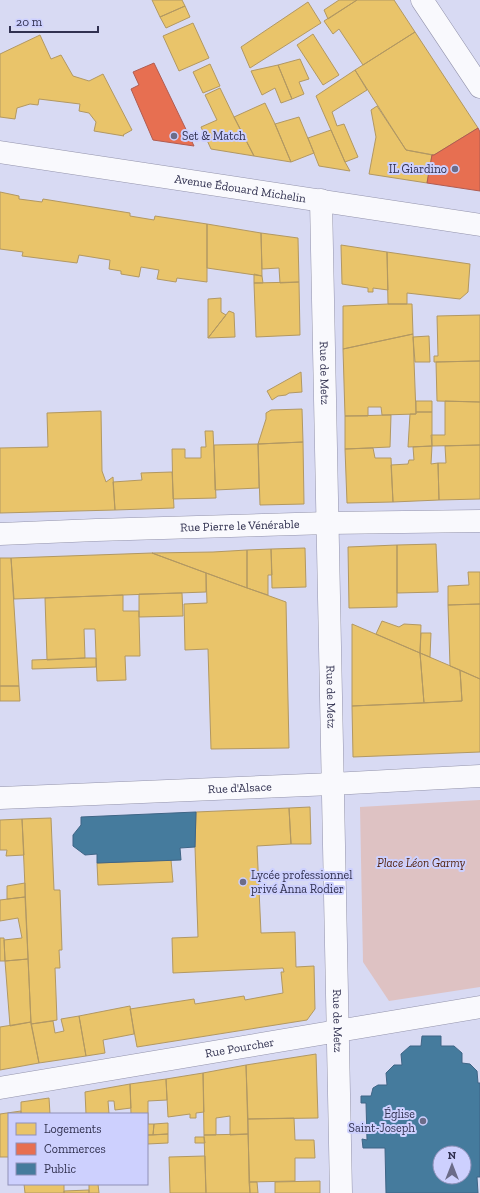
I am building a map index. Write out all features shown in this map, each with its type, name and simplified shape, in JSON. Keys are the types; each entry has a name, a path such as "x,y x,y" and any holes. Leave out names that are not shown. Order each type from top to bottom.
{"street":[{"path":"422,0 480,87"},
{"name":"Avenue Édouard Michelin","path":"0,152 480,225"},
{"name":"Rue de Metz","path":"321,200 341,1193"},
{"name":"Rue Pierre le Vénérable","path":"0,534 328,523 480,521"},
{"name":"Rue d'Alsace","path":"0,798 332,784 480,776"},
{"name":"Rue Pourcher","path":"0,1088 480,1007"}],"green space":[{"name":"Place Léon Garmy","path":"480,800 480,987 389,1001 363,962 360,807"}],"building: Logements":[{"path":"152,0 182,0 185,6 160,17"},
{"path":"339,0 357,0 328,19 324,10"},
{"path":"357,0 394,0 415,32 363,65 339,29 333,34 324,21"},
{"path":"308,2 321,23 250,68 241,47"},
{"path":"185,6 190,17 166,28 160,17"},
{"path":"193,23 209,58 179,71 163,36"},
{"path":"415,32 478,128 434,155 406,150 355,70"},
{"path":"313,34 339,75 323,85 297,45"},
{"path":"40,35 51,59 61,55 73,76 89,81 103,74 132,130 123,135 124,136 94,131 96,122 89,113 79,111 80,104 39,99 38,105 30,104 17,108 15,119 0,117 0,54"},
{"path":"300,59 309,79 299,82 304,94 292,99 278,65"},
{"path":"210,64 220,86 203,93 193,72"},
{"path":"278,65 292,99 281,103 275,88 262,95 251,71"},
{"path":"355,70 367,90 332,112 337,126 344,124 358,157 345,162 316,96"},
{"path":"220,88 254,156 211,149 201,127 217,120 205,95"},
{"path":"265,103 291,162 254,156 234,117"},
{"path":"377,106 406,150 432,155 427,183 369,174 376,137 371,110"},
{"path":"299,117 314,153 291,162 275,124"},
{"path":"331,130 350,171 319,166 308,138"},
{"path":"0,192 19,196 19,199 42,202 43,199 130,213 130,216 154,220 155,216 207,224 207,282 177,278 176,282 157,279 159,270 141,267 139,277 121,274 121,271 109,269 110,260 79,255 77,263 22,256 23,252 0,249"},
{"path":"207,224 261,233 262,276 207,268"},
{"path":"261,233 298,238 299,282 280,283 279,268 262,269"},
{"path":"341,245 387,252 388,290 373,288 373,292 368,292 368,288 342,284"},
{"path":"387,252 470,264 468,292 460,299 407,293 407,304 388,304"},
{"path":"254,274 262,276 263,283 254,283"},
{"path":"299,282 300,335 256,337 254,283"},
{"path":"221,298 221,312 226,315 208,338 208,299"},
{"path":"412,304 413,334 343,349 343,306"},
{"path":"229,311 234,313 235,337 208,338"},
{"path":"480,315 480,361 434,362 434,356 438,356 437,316"},
{"path":"413,334 416,414 382,415 381,407 368,407 368,416 345,416 343,349"},
{"path":"429,336 430,362 415,362 413,337"},
{"path":"480,361 480,402 437,401 436,362"},
{"path":"301,372 302,392 289,393 278,396 272,400 267,391"},
{"path":"416,401 432,401 432,412 416,412"},
{"path":"445,401 480,402 480,445 432,446 431,435 445,435"},
{"path":"302,409 303,442 258,444 266,419 266,413 271,410"},
{"path":"101,411 102,471 106,482 113,477 115,510 0,513 0,448 48,447 47,413"},
{"path":"416,412 432,412 432,446 408,447 410,414 416,414"},
{"path":"391,415 390,447 345,449 345,416"},
{"path":"205,431 213,431 216,498 173,499 172,449 185,449 185,458 201,458 201,447 206,447"},
{"path":"303,442 304,504 260,505 258,444"},
{"path":"258,444 259,488 215,490 214,445"},
{"path":"480,445 480,499 439,500 438,463 446,463 445,446"},
{"path":"432,446 431,464 438,463 439,500 393,502 391,465 408,464 409,460 414,460 413,447"},
{"path":"373,448 375,458 391,458 393,502 347,503 345,449"},
{"path":"172,472 174,508 115,510 113,482 142,480 141,473"},
{"path":"436,544 438,592 397,593 397,545"},
{"path":"397,545 397,607 349,608 348,547"},
{"path":"305,548 306,587 272,588 271,549"},
{"path":"271,549 272,575 268,575 268,595 247,588 247,550"},
{"path":"247,550 247,588 152,553 213,552"},
{"path":"152,553 206,573 206,592 14,599 11,558"},
{"path":"0,558 11,558 19,686 0,686"},
{"path":"468,572 480,572 480,604 448,605 448,586 469,585"},
{"path":"206,573 286,602 289,748 211,749 208,649 185,650 184,604 207,603"},
{"path":"182,593 183,616 139,617 139,594"},
{"path":"123,595 123,611 139,611 140,656 125,656 126,680 97,681 95,629 84,629 85,658 47,660 45,598"},
{"path":"480,604 480,679 450,666 448,605"},
{"path":"382,621 399,627 404,624 421,625 420,653 376,634"},
{"path":"352,624 420,653 424,703 352,706"},
{"path":"421,633 431,633 430,657 420,653"},
{"path":"420,653 460,670 462,701 424,703"},
{"path":"96,658 96,667 32,669 32,660"},
{"path":"460,670 480,679 480,752 353,757 352,706 462,701"},
{"path":"0,686 19,686 20,701 0,701"},
{"path":"310,807 311,844 291,844 289,808"},
{"path":"289,808 291,844 257,846 261,933 295,932 296,967 314,966 315,1009 307,1020 137,1047 130,1009 194,999 195,1004 244,996 245,1000 283,993 281,972 284,972 283,968 173,973 172,938 198,937 195,847 196,812"},
{"path":"51,818 54,890 60,890 62,950 59,950 60,968 55,968 57,1020 31,1024 22,819"},
{"path":"22,819 24,855 6,856 7,850 0,850 0,820"},
{"path":"171,860 173,882 98,885 97,863"},
{"path":"25,883 25,897 7,899 7,886"},
{"path":"25,897 28,959 5,961 4,940 22,938 18,918 0,921 0,900"},
{"path":"0,938 4,938 5,961 0,961"},
{"path":"28,959 31,1022 10,1026 5,961"},
{"path":"130,1006 134,1034 103,1040 105,1053 86,1056 79,1016"},
{"path":"79,1016 86,1056 39,1063 31,1024 53,1021 55,1033 64,1031 61,1019"},
{"path":"31,1022 39,1063 0,1070 0,1027"},
{"path":"316,1054 318,1118 248,1119 246,1065"},
{"path":"246,1065 248,1134 230,1135 230,1116 216,1118 216,1135 204,1135 203,1073"},
{"path":"203,1073 204,1112 196,1113 196,1118 190,1118 190,1114 168,1117 166,1079"},
{"path":"166,1079 167,1100 148,1101 148,1113 131,1113 130,1084"},
{"path":"130,1084 131,1108 115,1110 114,1101 108,1101 109,1113 86,1113 85,1092"},
{"path":"49,1098 50,1113 21,1113 21,1102"},
{"path":"21,1111 21,1113 8,1113 8,1157 0,1157 0,1114"},
{"path":"294,1118 295,1140 314,1140 315,1158 295,1158 295,1181 249,1182 248,1119"},
{"path":"168,1123 168,1134 153,1135 154,1124"},
{"path":"148,1124 154,1124 153,1135 148,1135"},
{"path":"168,1134 168,1143 148,1144 148,1135"},
{"path":"248,1134 250,1193 206,1193 204,1135"},
{"path":"195,1137 204,1137 205,1143 195,1143"},
{"path":"205,1156 206,1193 170,1193 169,1157"},
{"path":"320,1181 320,1193 275,1193 275,1182"},
{"path":"249,1182 257,1182 258,1193 250,1193"},
{"path":"24,1185 64,1185 64,1193 25,1193"},
{"path":"89,1185 98,1185 99,1193 89,1193"},
{"path":"89,1190 89,1193 64,1193 64,1191"}],"building: Commerces":[{"path":"154,63 194,146 153,140 131,89 139,85 133,72"},
{"name":"IL Giardino","path":"478,128 480,132 480,191 427,183 432,155"}],"building: Public":[{"path":"196,812 195,847 180,848 181,860 97,863 97,854 85,855 73,846 73,835 81,825 81,817"},
{"name":"Église Saint-Joseph","path":"422,1036 441,1036 441,1046 454,1046 462,1053 462,1063 470,1064 477,1071 478,1083 480,1083 480,1177 477,1177 478,1193 386,1193 385,1148 363,1148 362,1139 367,1140 366,1103 361,1103 361,1096 371,1096 373,1088 378,1085 387,1085 386,1073 394,1065 402,1065 401,1054 410,1046 421,1046"}],"place":[{"name":"Set & Match","path":"174,136"},
{"name":"IL Giardino","path":"455,169"},
{"name":"Lycée professionnel privé Anna Rodier","path":"243,882"},
{"name":"Église Saint-Joseph","path":"423,1121"}]}
